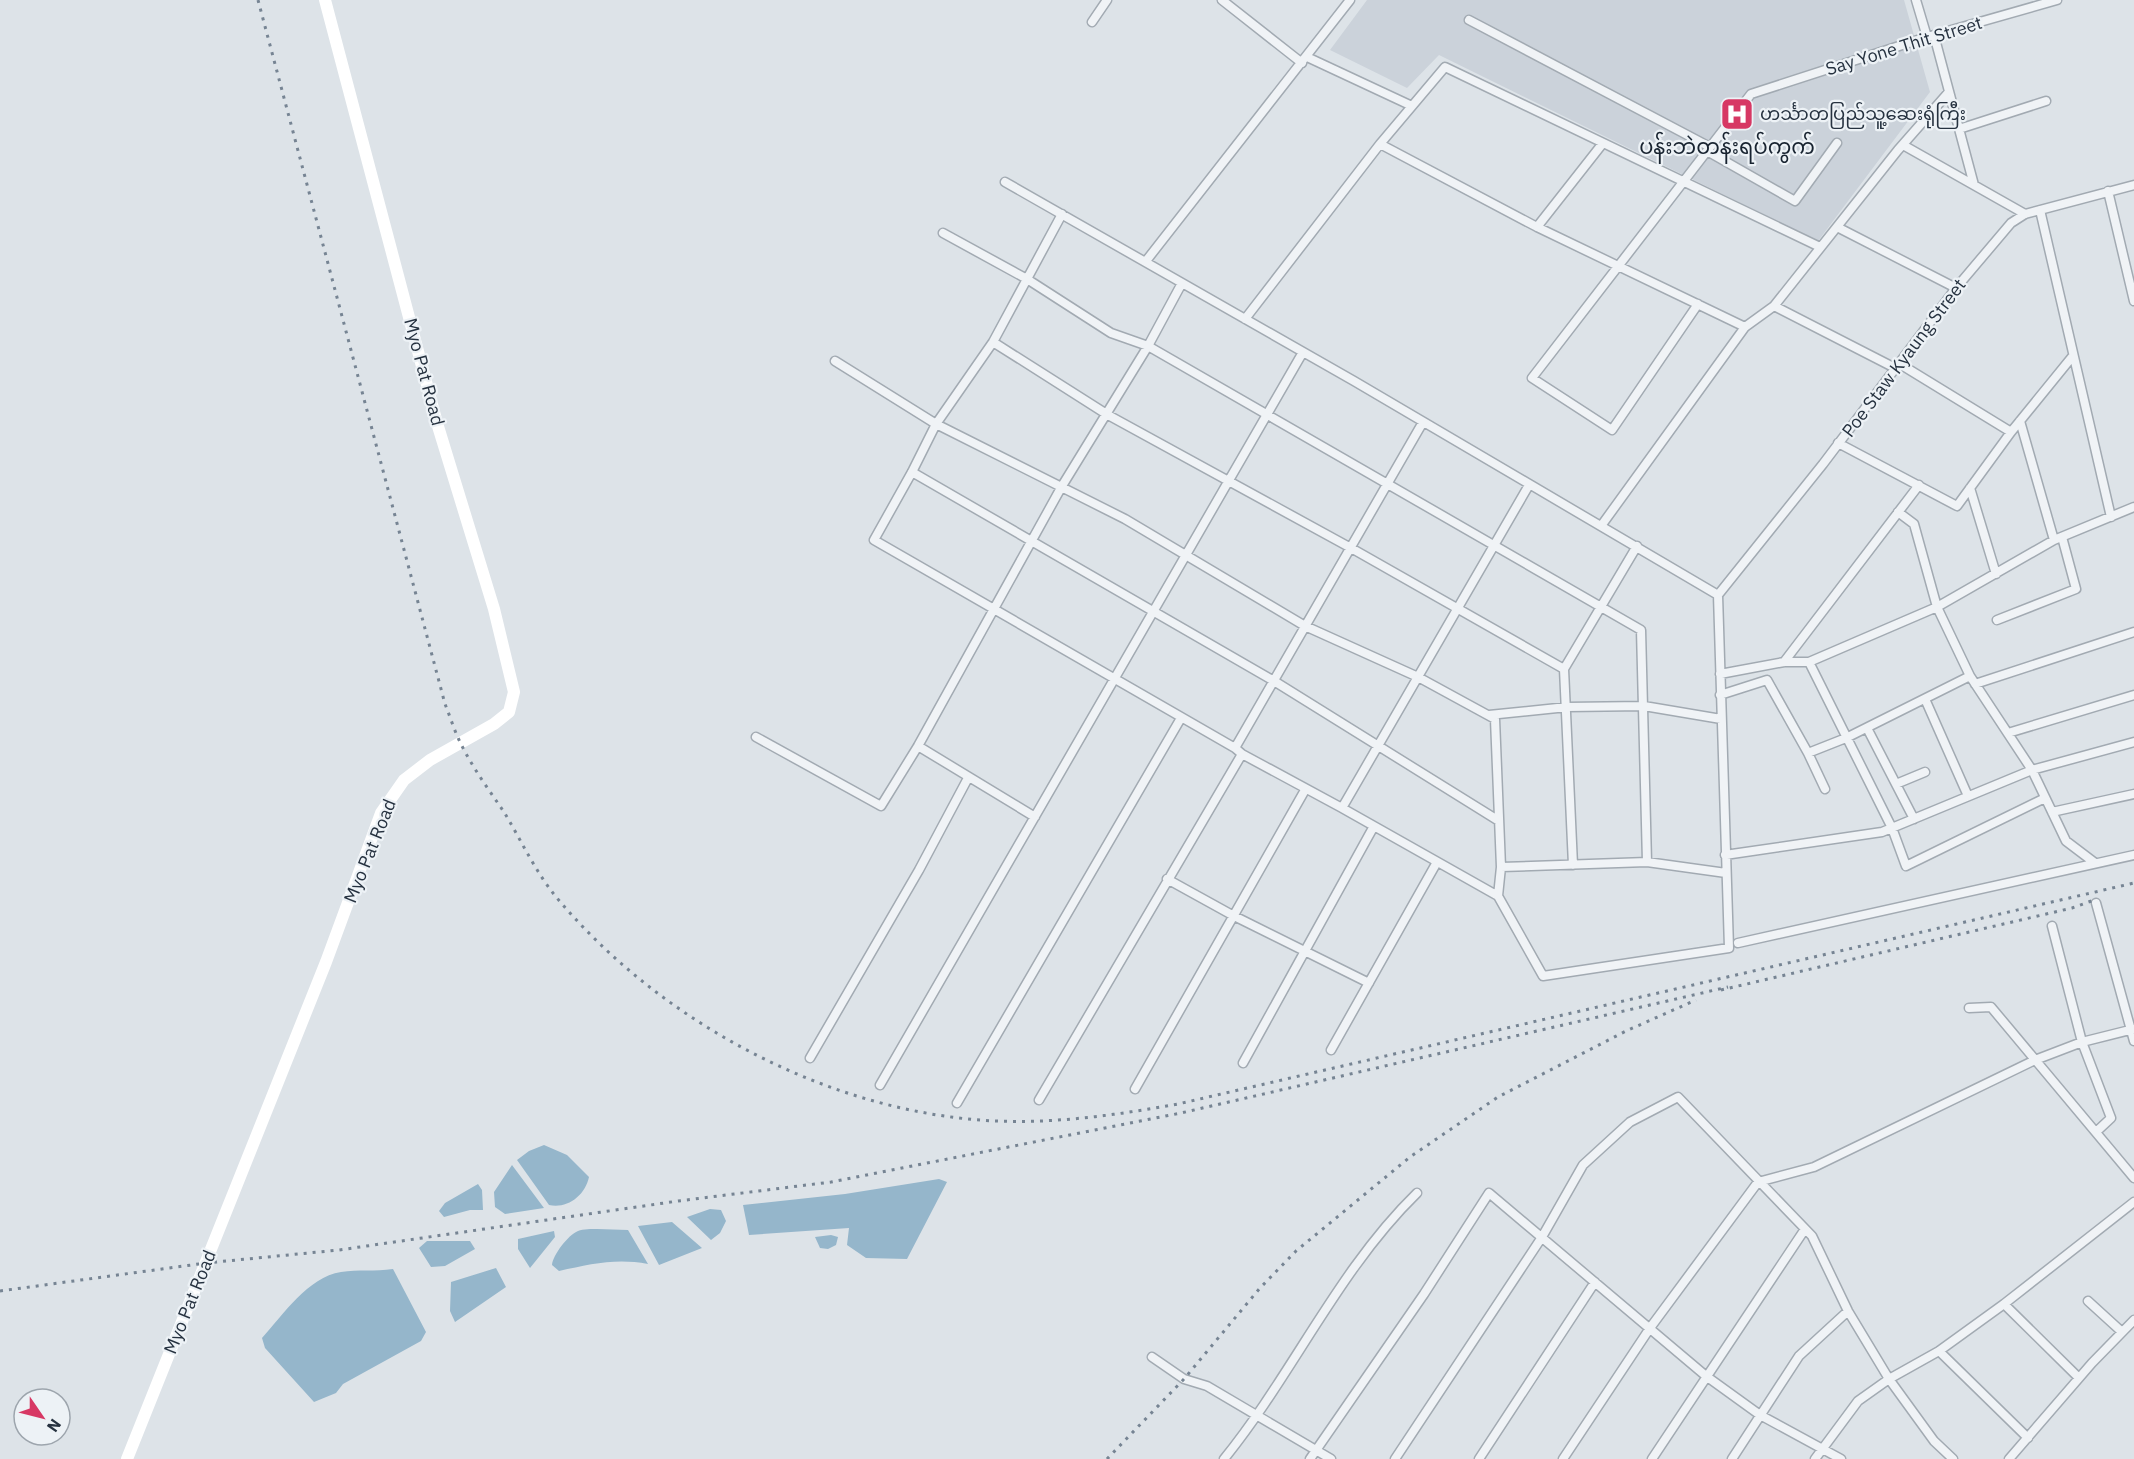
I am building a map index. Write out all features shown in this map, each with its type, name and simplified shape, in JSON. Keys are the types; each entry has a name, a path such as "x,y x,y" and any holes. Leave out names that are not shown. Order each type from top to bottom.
{"main road":[{"name":"Myo Pat Road","path":"127,1459 318,983 381,813 404,780 430,760 495,724 509,712 514,692 494,609 437,423 325,0"}],"street":[{"path":"1092,22 1107,0"},
{"path":"1222,0 1304,60 1412,106"},
{"path":"1146,261 1350,0"},
{"path":"1916,0 1949,92 1974,185"},
{"name":"Say Yone Thit Street","path":"1709,149 1751,94 1930,36 2057,0"},
{"path":"1469,20 1709,149 1795,201 1837,143"},
{"path":"1245,319 1380,144 1445,67 1820,247"},
{"path":"1601,526 1745,327 1774,306 1903,145 1949,92"},
{"path":"1959,129 2046,101"},
{"path":"1537,227 1603,143"},
{"path":"1380,144 1537,227 1745,327"},
{"path":"1903,145 2025,214"},
{"path":"1698,304 1612,430 1532,378 1709,149"},
{"path":"1005,182 1146,261 1718,595 1729,948 1543,976 1498,896 1342,808 1305,790 874,540 936,424 993,342 1062,214"},
{"name":"Poe Staw Kyaung Street","path":"1718,595 1898,366 1956,288 2011,223 2025,214 2134,185"},
{"path":"2109,191 2134,301"},
{"path":"2040,210 2072,357 2111,517"},
{"path":"1837,227 1956,288"},
{"path":"943,233 1027,279 1111,333 1148,346 1492,547 1600,605 1641,630 1647,862"},
{"path":"756,737 881,806 918,746 1062,486 1108,415 1182,283"},
{"path":"1774,306 1898,366 2012,432"},
{"path":"993,342 1108,415 1229,480 1564,669"},
{"path":"880,1085 1303,352"},
{"path":"1838,443 1957,506 2020,421 2072,357"},
{"path":"835,361 936,424 1125,519 1305,626 1418,677 1495,719 1501,867 1498,896"},
{"path":"1997,620 2076,589 2020,421"},
{"path":"1039,1100 1167,879 1274,681 1423,422"},
{"path":"912,472 1274,681 1499,821"},
{"path":"1342,808 1529,485"},
{"path":"1784,662 1919,486"},
{"path":"1970,488 1996,574"},
{"path":"1720,674 1784,662 1809,662 1937,607 2058,538 2134,507"},
{"path":"1898,513 1914,524 1937,607 1970,676 2032,770 2066,840 2095,863"},
{"path":"1573,865 1564,669 1637,546"},
{"path":"1975,684 2134,632"},
{"path":"1809,662 1892,828 1906,866 2045,798"},
{"path":"1809,753 1867,728 1970,676"},
{"path":"1720,695 1767,680 1809,753 1824,789"},
{"path":"2008,733 2134,695"},
{"path":"1924,699 1968,796"},
{"path":"1488,715 1567,707 1644,706 1721,719"},
{"path":"957,1103 1181,718"},
{"path":"1867,728 1914,819"},
{"path":"1725,855 1882,832 2032,770 2134,742"},
{"path":"918,746 1035,818"},
{"path":"1896,784 1925,772"},
{"path":"810,1058 919,870 968,778"},
{"path":"1135,1089 1305,790"},
{"path":"2052,812 2134,794"},
{"path":"1244,1064 1374,826"},
{"path":"1738,943 2134,855"},
{"path":"1331,1050 1437,862"},
{"path":"1501,867 1647,862 1726,873"},
{"path":"1167,879 1234,916 1369,983"},
{"path":"2096,903 2134,1041"},
{"path":"2052,926 2082,1042 2111,1118 2096,1132"},
{"path":"1969,1008 1991,1007 2134,1178"},
{"path":"1563,1459 1650,1328 1758,1182 1814,1167 2036,1060 2082,1042 2132,1029"},
{"path":"1395,1459 1542,1237 1583,1166 1630,1122 1678,1097 1812,1236 1848,1311 1889,1379 1934,1440 1953,1459"},
{"path":"1224,1459 1258,1417 1341,1285 1392,1218 1417,1193"},
{"path":"1310,1459 1489,1193 1706,1376 1760,1415 1841,1459"},
{"path":"1815,1459 1858,1401 1889,1379 1939,1351 2004,1304 2134,1202"},
{"path":"1652,1459 1805,1229"},
{"path":"1479,1459 1595,1282"},
{"path":"2088,1301 2122,1332"},
{"path":"2004,1304 2079,1378"},
{"path":"1732,1459 1799,1356 1848,1311"},
{"path":"2009,1459 2079,1378 2134,1320"},
{"path":"1939,1351 2028,1438"},
{"path":"1152,1356 1184,1378 1207,1386 1331,1459"}],"shaded area":[{"name":"ဟင်္သာတပြည်သူ့ဆေးရုံကြီး","path":"1367,0 1904,0 1930,92 1818,241 1439,55 1407,88 1330,50"}],"water":[{"path":"544,1145 567,1155 589,1177 584,1190 569,1203 549,1205 517,1160 529,1151"},
{"path":"512,1165 544,1208 505,1214 495,1207 494,1192"},
{"path":"939,1179 947,1182 907,1259 866,1258 847,1245 849,1228 749,1235 743,1205 845,1194"},
{"path":"478,1184 482,1190 483,1210 470,1210 444,1217 439,1211 445,1203"},
{"path":"710,1209 721,1210 726,1221 720,1233 711,1240 687,1217"},
{"path":"672,1222 702,1248 659,1265 638,1226"},
{"path":"597,1229 628,1230 648,1264 614,1262 559,1271 552,1265 558,1251 574,1233"},
{"path":"554,1231 555,1237 530,1268 518,1249 518,1239"},
{"path":"831,1235 838,1237 836,1245 828,1249 820,1248 815,1237"},
{"path":"427,1241 470,1241 475,1249 445,1266 431,1267 419,1248"},
{"path":"496,1268 506,1287 455,1322 450,1311 451,1282"},
{"path":"393,1269 426,1332 421,1341 343,1384 336,1393 314,1402 265,1348 262,1338 297,1298 329,1275 341,1272"}],"railway":[{"path":"258,0 445,704 460,742 542,878 557,898 596,940 640,979 687,1014 738,1045 791,1071 846,1092 902,1108 959,1118 986,1121 1041,1121 1124,1113 1178,1104 2134,883"},
{"path":"1721,990 2072,908 2094,900"},
{"path":"0,1291 206,1263 339,1250 678,1201 831,1182 1181,1113 1728,987"},
{"path":"1107,1459 1184,1379 1260,1288 1296,1251 1410,1157 1498,1097 1626,1031 1696,1000"}],"place":[{"name":"ဟင်္သာတပြည်သူ့ဆေးရုံကြီး","path":"1737,114"}],"district":[{"name":"ပန်းဘဲတန်းရပ်ကွက်","path":"1727,147"}]}
